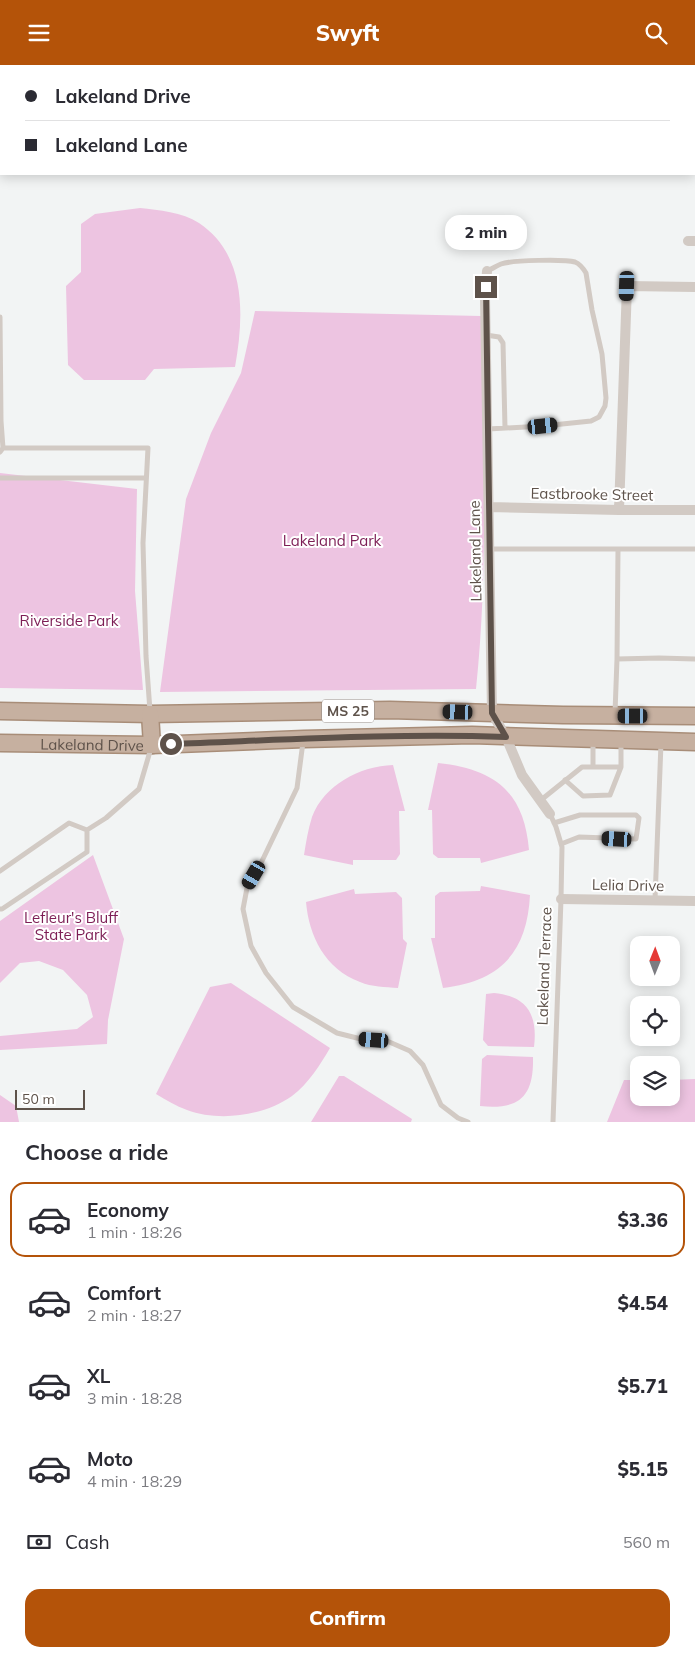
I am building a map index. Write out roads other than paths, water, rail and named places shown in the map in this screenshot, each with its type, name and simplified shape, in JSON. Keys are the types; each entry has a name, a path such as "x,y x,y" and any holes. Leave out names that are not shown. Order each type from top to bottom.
{"highway":[{"name":"Lakeland Drive","path":"0,711 150,714 390,710 615,716 695,716"},
{"path":"304,711 304,739"},
{"path":"150,714 152,745"},
{"name":"Lakeland Drive","path":"0,743 152,745 472,735 695,742"}],"street":[{"name":"Lakeland Lane","path":"487,271 485,298 492,713 506,737 522,775 552,818"},
{"path":"619,510 627,286 695,287"},
{"name":"Eastbrooke Street","path":"489,507 695,510"},
{"name":"Lelia Drive","path":"562,899 695,901"}],"lane":[{"path":"487,271 502,264 512,262 568,261 577,263 586,273 605,376 605,406 599,417 591,421 488,429"},
{"path":"0,317 2,450 148,448 143,543 150,714"},
{"path":"486,335 499,337 503,343 505,428"},
{"path":"0,478 146,478"},
{"path":"490,549 695,549"},
{"path":"615,716 618,549"},
{"path":"617,659 695,659"},
{"path":"304,739 297,788 247,888 243,909 251,946 266,973 293,1007 337,1033 361,1039 387,1041 410,1051 423,1065 441,1105 458,1118 468,1122"},
{"path":"593,739 593,767"},
{"path":"565,780 583,796 610,795 621,767 621,740"},
{"path":"655,900 661,741"},
{"path":"87,830 106,818 140,789 152,745"},
{"path":"541,800 582,767 621,767"},
{"path":"552,818 580,815 636,815 639,818 636,839 578,837 561,844"},
{"name":"Lakeland Terrace","path":"552,818 561,844 562,899 553,1122"},
{"path":"0,871 69,823 87,830"},
{"path":"0,909 87,852 87,830"}],"park label":[{"name":"Lakeland Park","path":"332,540"},
{"name":"Riverside Park","path":"69,620"},
{"name":"Lefleur's Bluff State Park","path":"71,926"}]}
